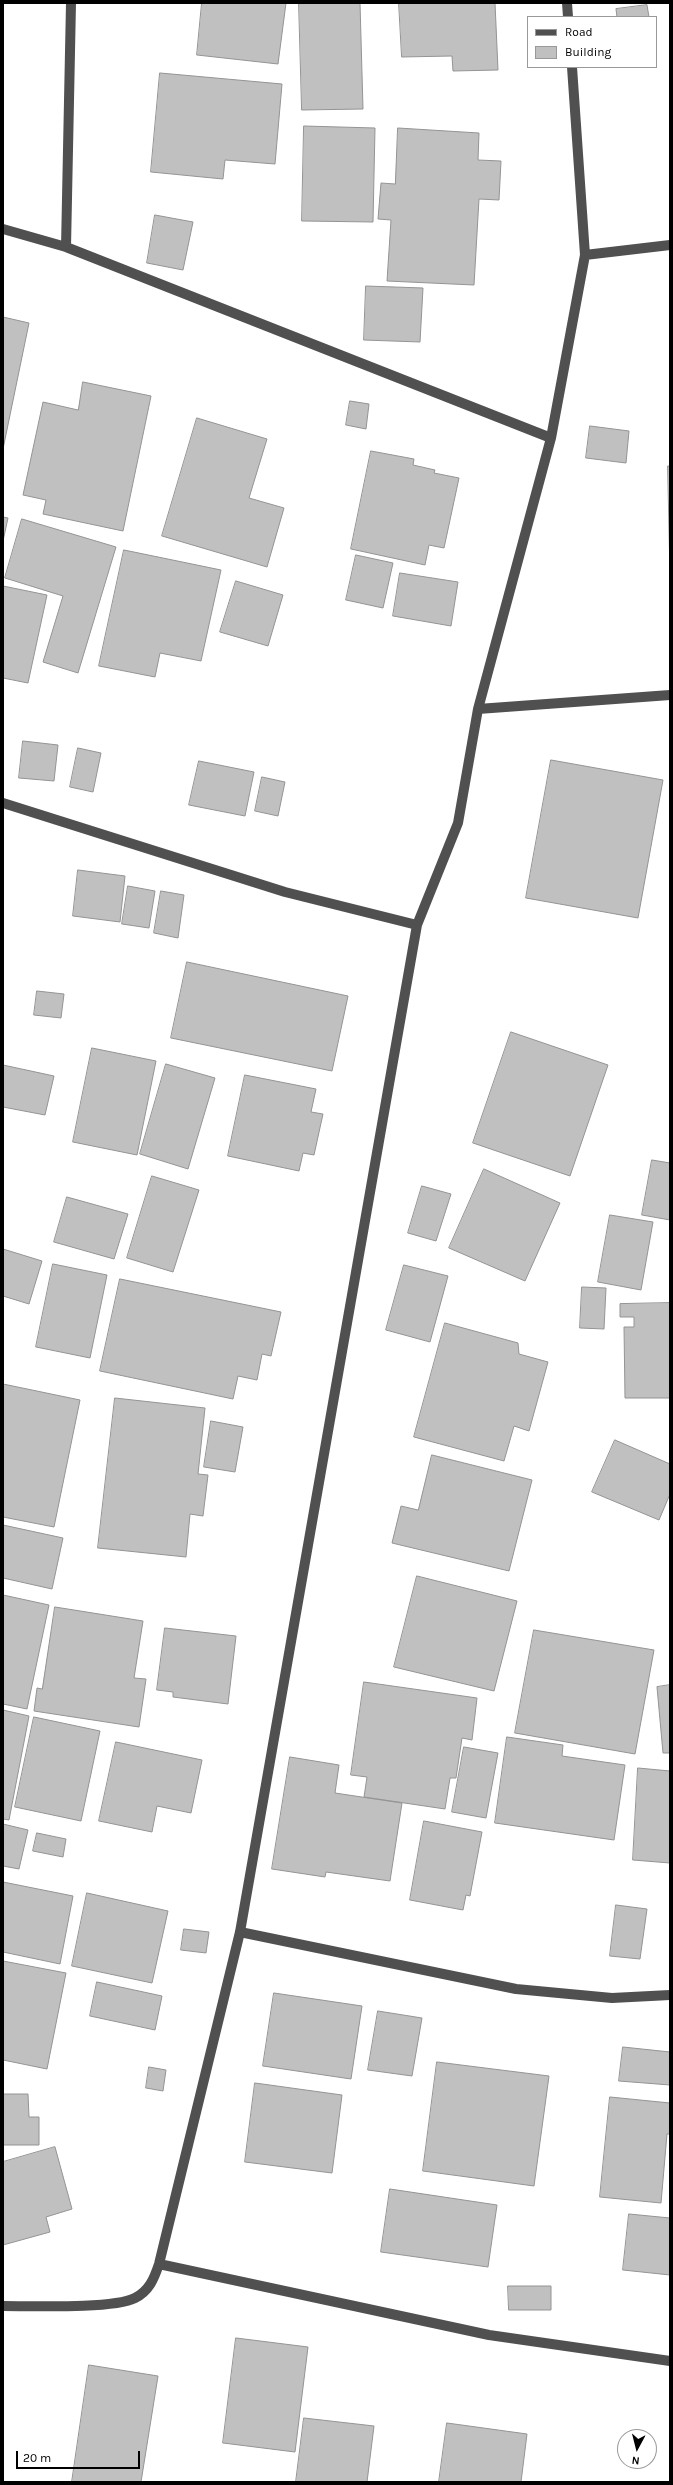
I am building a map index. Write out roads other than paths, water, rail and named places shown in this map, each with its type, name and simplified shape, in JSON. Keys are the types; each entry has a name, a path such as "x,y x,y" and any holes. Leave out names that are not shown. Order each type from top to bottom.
{"street":[{"path":"66,247 71,3"},
{"path":"568,3 568,16"},
{"path":"3,2306 122,2302 135,2298 149,2287 159,2264 240,1932 417,925 458,823 478,709 551,438 585,255 572,68"},
{"path":"3,230 66,247 551,438"},
{"path":"585,255 670,244"},
{"path":"478,709 670,695"},
{"path":"3,803 285,892 417,925"},
{"path":"240,1932 516,1989 612,1998 670,1995"},
{"path":"159,2264 489,2335 670,2361"}]}
